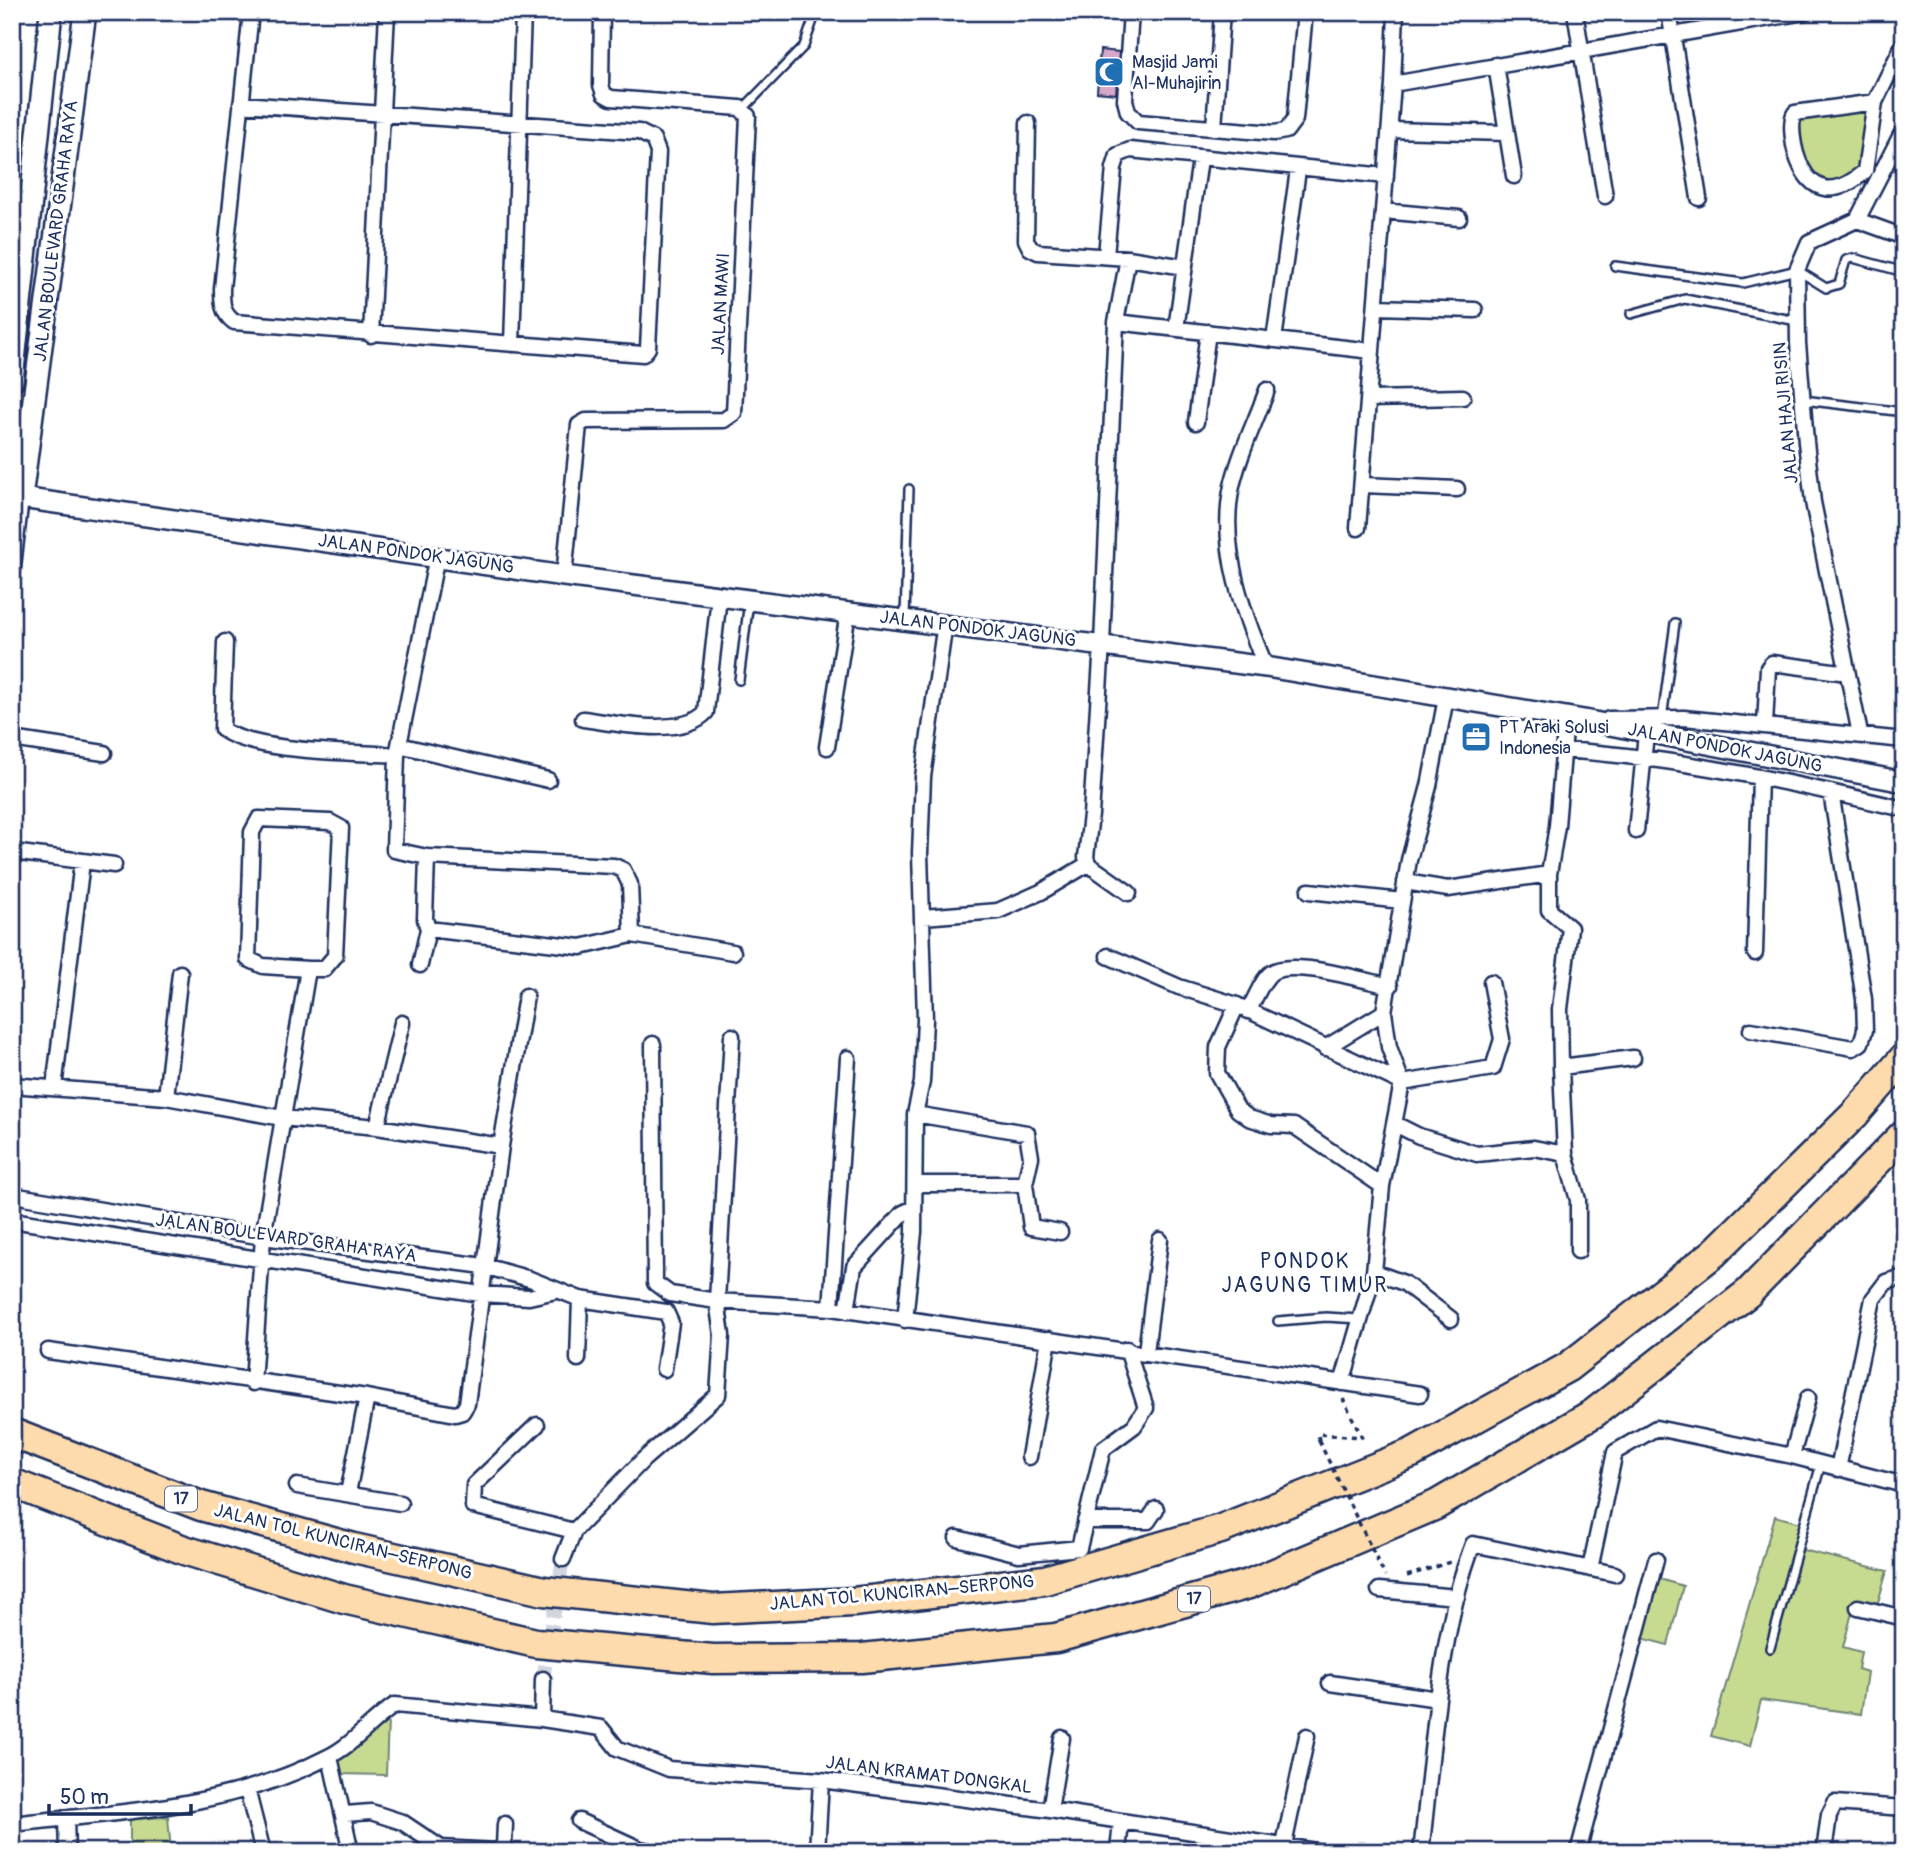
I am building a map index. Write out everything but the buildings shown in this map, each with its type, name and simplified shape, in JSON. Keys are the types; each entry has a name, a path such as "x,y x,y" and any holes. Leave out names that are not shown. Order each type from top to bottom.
{"highway":[{"name":"JALAN TOL KUNCIRAN–SERPONG","path":"12,1433 201,1506 354,1548 544,1591 713,1609 853,1601 1045,1580 1221,1529 1412,1453 1567,1367 1714,1253 1856,1114 1904,1058"},
{"name":"17","path":"12,1483 184,1550 344,1600 536,1643 713,1659 863,1658 1056,1638 1249,1584 1437,1505 1594,1413 1748,1293 1904,1134"}],"main road":[{"name":"JALAN BOULEVARD GRAHA RAYA","path":"12,380 51,12"},
{"name":"JALAN BOULEVARD GRAHA RAYA","path":"17,497 18,470 85,12"}],"street":[{"path":"241,104 639,132 653,139 659,152 648,348 643,354 371,335 234,322 223,311 222,289 241,104 251,12"},
{"path":"371,335 387,12"},
{"path":"512,344 522,124 523,12"},
{"path":"602,12 601,85 604,94 611,97 743,109"},
{"path":"1132,12 1125,100 1128,112 1138,122 1286,131 1295,119 1305,12"},
{"path":"1214,128 1222,12"},
{"path":"1358,528 1390,131 1396,12"},
{"path":"1575,12 1605,196"},
{"path":"1669,12 1699,198"},
{"path":"1393,84 1805,12"},
{"path":"1875,103 1796,113 1792,117 1791,128 1805,176 1813,184 1823,190 1835,189 1852,183 1866,171 1875,103 1904,43"},
{"path":"1496,65 1514,176"},
{"name":"JALAN MAWI","path":"564,576 579,425 586,421 724,420 734,413 749,123 743,109"},
{"path":"1028,123 1026,240 1030,248 1038,251 1106,255 1185,267"},
{"path":"1390,131 1506,133"},
{"path":"1903,136 1857,220 1904,237"},
{"path":"1106,255 1114,168 1118,155 1130,150 1298,170 1386,176"},
{"path":"1177,329 1200,159"},
{"path":"1274,340 1298,170"},
{"path":"1384,211 1459,218"},
{"name":"JALAN HAJI RISIN","path":"1857,220 1809,242 1797,270 1802,400 1813,502 1860,734"},
{"path":"1128,258 1116,322 1102,644 1086,857 1088,864 1129,893"},
{"path":"1376,307 1475,310"},
{"path":"1116,322 1372,351"},
{"path":"1196,422 1208,332"},
{"path":"1266,667 1245,618 1230,552 1231,491 1267,390"},
{"path":"1368,399 1463,397"},
{"path":"18,470 49,501"},
{"path":"1363,485 1457,489"},
{"name":"JALAN PONDOK JAGUNG","path":"17,497 564,576 1266,667 1575,719 1656,729 1904,782"},
{"name":"JALAN BOULEVARD GRAHA RAYA","path":"12,575 17,497"},
{"path":"437,556 398,750 392,845 396,852 427,857 614,866 623,870 631,884 632,935"},
{"path":"583,719 645,728 702,718 706,712 719,597"},
{"path":"827,747 848,612"},
{"path":"905,1320 914,1208 915,1114 922,1082 925,1020 920,853 923,777 944,624"},
{"path":"225,642 222,729 233,738 275,746 398,750 548,780"},
{"path":"1765,725 1768,668 1772,663 1840,672"},
{"path":"1342,1383 1374,1272 1382,1186 1402,1083 1388,1047 1384,1012 1405,882 1446,698"},
{"path":"1575,719 1562,750 1557,826 1549,874 1549,910 1570,928 1560,1009 1561,1067 1566,1154 1578,1200 1578,1251"},
{"path":"1636,831 1645,755 1656,729 1765,725 1904,740"},
{"path":"12,739 104,753"},
{"path":"1562,750 1645,755 1904,809"},
{"path":"1755,953 1759,777"},
{"path":"1751,1030 1853,1048 1861,1043 1864,1037 1864,999 1831,792"},
{"path":"259,819 330,822 341,828 335,956 324,969 308,969 262,966 248,959 252,832 259,819"},
{"path":"12,852 114,865"},
{"path":"420,965 428,929 425,919 427,857"},
{"path":"54,1088 82,862"},
{"path":"923,917 998,911 1041,892 1088,864"},
{"path":"1405,882 1447,889 1549,874"},
{"path":"1309,891 1402,901"},
{"path":"428,929 581,947 632,935 733,952"},
{"path":"1108,956 1179,987 1243,1008 1402,1083 1493,1068 1502,1039 1491,982"},
{"path":"1382,1186 1294,1126 1270,1125 1249,1118 1238,1110 1217,1073 1219,1047 1243,1008 1270,974 1283,967 1307,969 1390,986"},
{"path":"253,1383 263,1237 308,969"},
{"path":"166,1097 180,973"},
{"path":"48,1351 253,1383 367,1397 455,1414 465,1409 501,1146 526,996"},
{"path":"1325,1048 1384,1012"},
{"path":"377,1127 402,1023"},
{"path":"563,1559 574,1531 644,1460 718,1395 722,1335 717,1301 732,1036"},
{"path":"653,1044 654,1283 670,1294 717,1301 831,1308 1127,1349 1420,1394"},
{"path":"831,1308 848,1058"},
{"path":"1561,1067 1633,1058"},
{"path":"12,1084 166,1097 282,1118 377,1127 501,1146"},
{"path":"915,1114 1027,1133 1031,1157 1025,1184 1031,1227 1060,1232"},
{"path":"1395,1124 1419,1136 1478,1154 1534,1148 1566,1154"},
{"path":"915,1184 1025,1184"},
{"name":"JALAN BOULEVARD GRAHA RAYA","path":"12,1195 263,1237 484,1266 530,1279 580,1299 666,1312 671,1323 664,1369"},
{"path":"847,1311 854,1267 903,1213 914,1208"},
{"name":"JALAN BOULEVARD GRAHA RAYA","path":"12,1220 480,1294 529,1297 556,1291"},
{"path":"1146,1352 1160,1240"},
{"path":"1374,1272 1404,1283 1451,1319"},
{"path":"1838,1469 1873,1299 1886,1282 1904,1277"},
{"path":"578,1359 580,1299"},
{"path":"1029,1457 1049,1339"},
{"path":"957,1538 1019,1554 1076,1550 1103,1448 1134,1426 1146,1408 1127,1349"},
{"path":"348,1493 367,1397"},
{"path":"1792,1456 1808,1398"},
{"path":"537,1425 474,1485 473,1507 574,1531"},
{"path":"1590,1569 1615,1452 1656,1428 1792,1456 1904,1485"},
{"path":"297,1486 400,1503"},
{"path":"1085,1521 1148,1521 1156,1509"},
{"path":"1421,1852 1438,1699 1457,1597 1473,1544 1615,1574"},
{"path":"1578,1852 1656,1560"},
{"path":"1385,1582 1457,1597"},
{"path":"1858,1607 1903,1613"},
{"path":"542,1719 543,1679"},
{"path":"1330,1683 1438,1699"},
{"name":"JALAN KRAMAT DONGKAL","path":"12,1824 177,1807 247,1789 330,1757 395,1705 542,1719 601,1728 617,1748 669,1769 821,1780 1050,1810 1322,1852"},
{"path":"1284,1845 1307,1736"},
{"path":"1050,1810 1062,1738"},
{"path":"330,1757 345,1814 351,1852"},
{"path":"817,1852 821,1780"},
{"path":"247,1789 263,1852"},
{"path":"1824,1852 1829,1815 1835,1803 1904,1808"},
{"path":"345,1814 371,1812 402,1822 440,1850 499,1850 504,1846 505,1824"},
{"path":"65,1818 67,1852"},
{"path":"579,1821 639,1850 655,1852"},
{"path":"1118,1852 1121,1822"}],"lane":[{"path":"743,109 804,46 816,12"},
{"path":"1615,265 1743,283 1797,270 1826,288 1839,284 1846,260 1853,258 1904,272"},
{"path":"1631,314 1685,299 1798,321"},
{"path":"1802,400 1904,412"},
{"path":"905,619 909,489"},
{"path":"739,680 749,601"},
{"path":"1656,729 1675,623"},
{"path":"1278,1321 1326,1317 1359,1319"},
{"path":"1770,1648 1821,1464"}],"path":[{"path":"1346,1409 1361,1437 1316,1435 1385,1582"},
{"path":"1400,1578 1456,1560"}],"green space":[{"path":"1875,103 1868,163 1823,190 1798,151 1795,113"},
{"path":"1775,1516 1801,1523 1795,1548 1887,1571 1876,1609 1855,1601 1843,1647 1861,1652 1858,1669 1867,1672 1861,1714 1761,1700 1750,1746 1711,1736"},
{"path":"1656,1578 1683,1586 1668,1645 1641,1638"},
{"path":"388,1719 386,1775 339,1774 335,1760 360,1744"},
{"path":"168,1817 171,1852 130,1852 130,1819"}],"tunnel":[{"path":"543,1679 563,1559"}],"place":[{"name":"Masjid Jami Al-Muhajirin","path":"1109,72"},
{"name":"PT Araki Solusi Indonesia","path":"1476,737"}],"district":[{"name":"PONDOK JAGUNG TIMUR","path":"1305,1273"}]}
